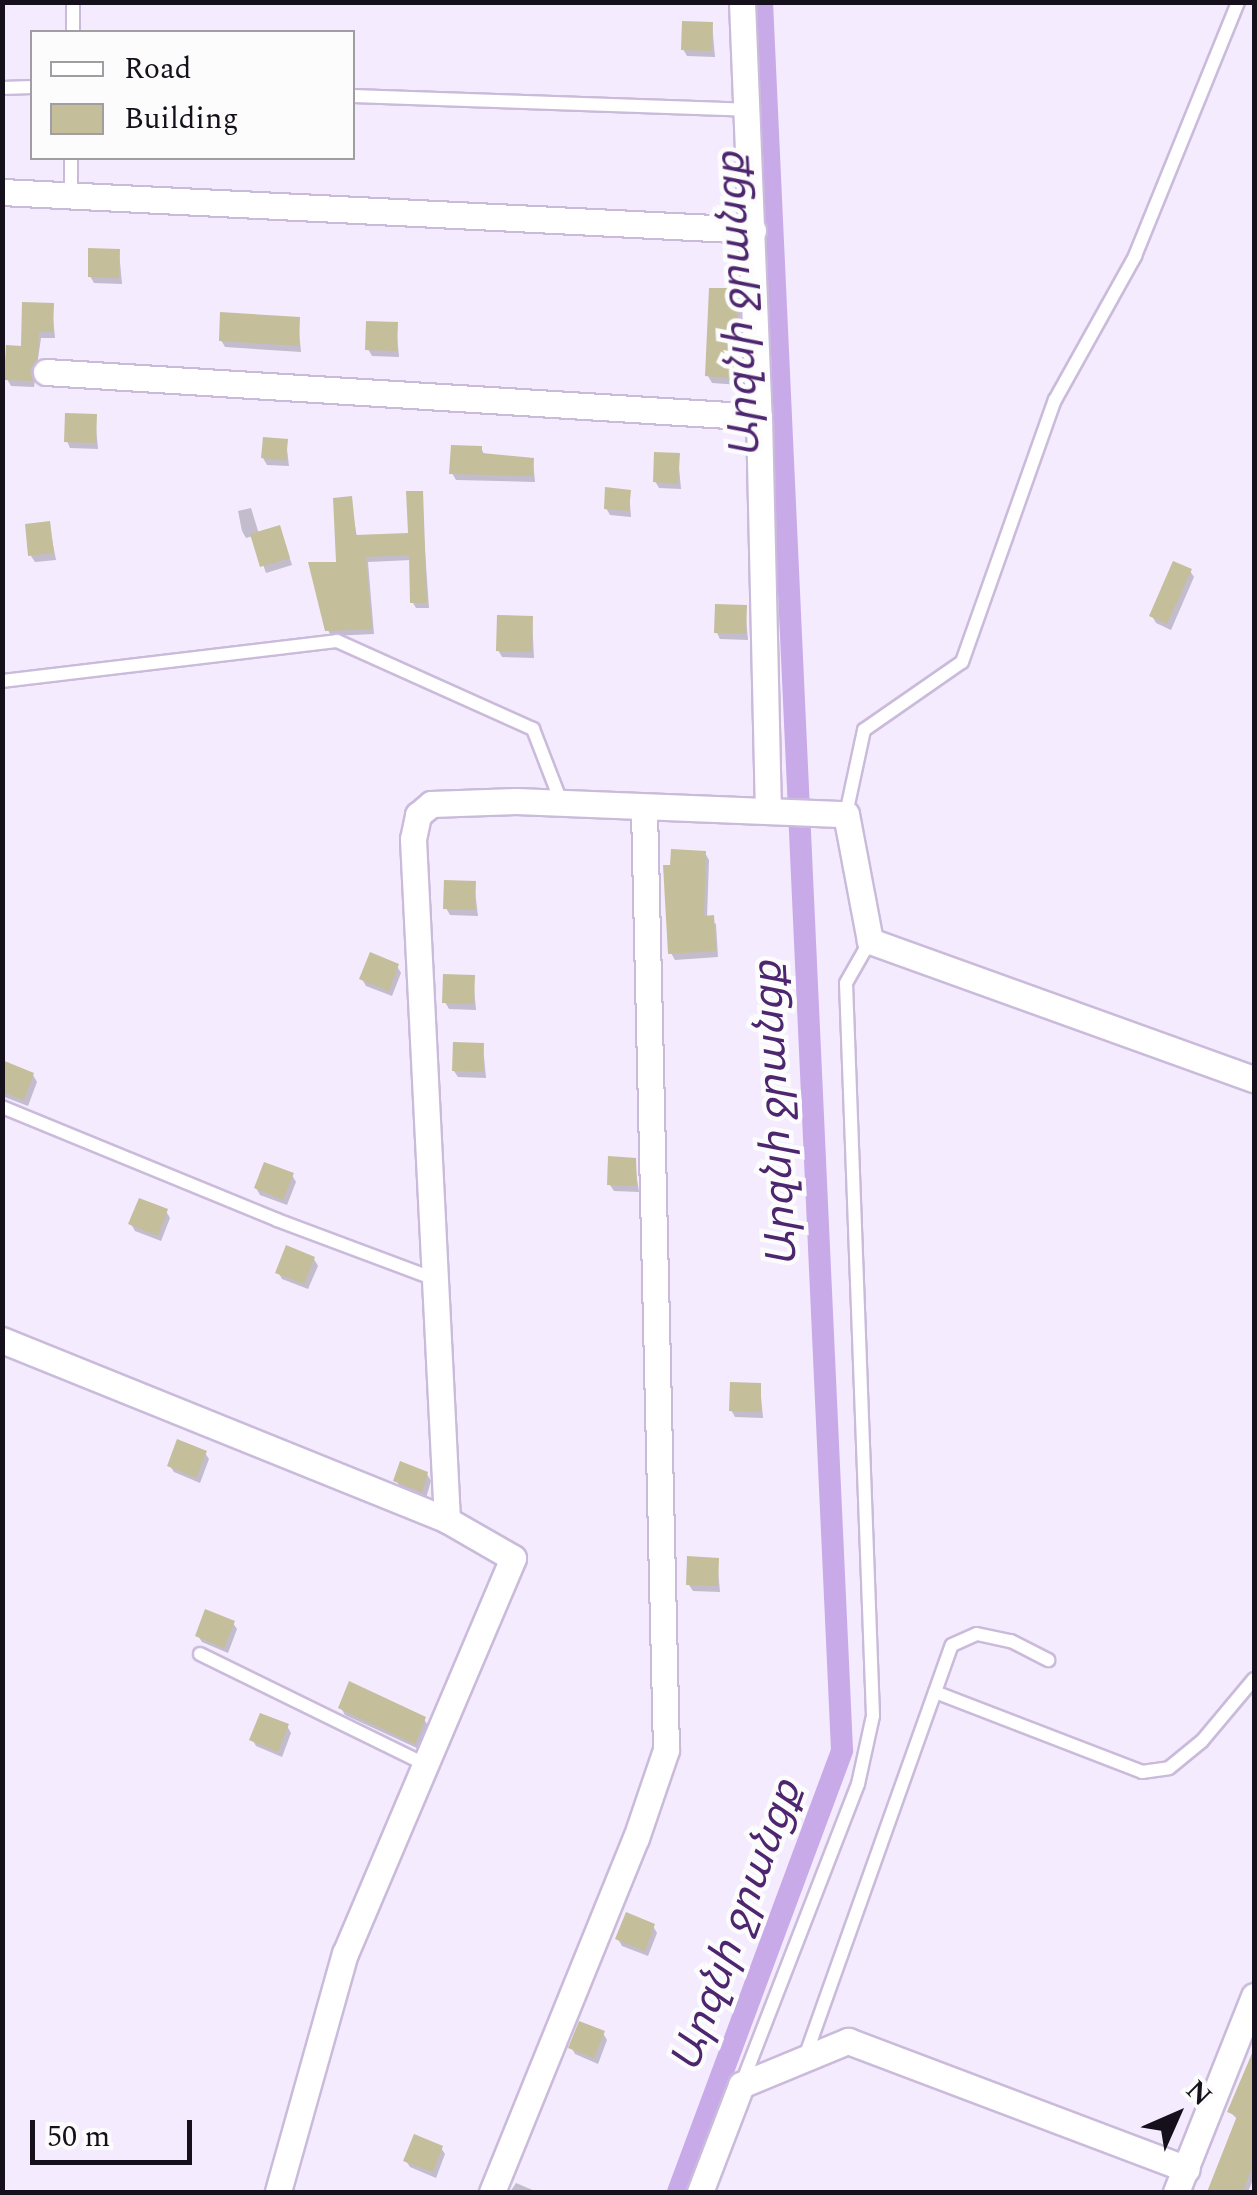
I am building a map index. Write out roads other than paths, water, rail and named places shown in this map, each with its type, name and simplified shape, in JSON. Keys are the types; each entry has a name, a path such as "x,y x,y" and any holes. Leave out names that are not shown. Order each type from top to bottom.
{"street":[{"path":"742,2 759,418 789,812"},
{"path":"2,192 753,230"},
{"path":"46,372 759,418"},
{"path":"448,1520 413,839 418,814 431,804 562,804 846,814 870,941 1254,1079"},
{"path":"492,2192 629,1856 666,1750 644,809"},
{"path":"2,1340 448,1520 514,1558 345,1953 278,2192"},
{"path":"700,2192 742,2085 848,2042 1182,2181 1254,1996"}],"lane":[{"path":"73,2 73,30"},
{"path":"846,814 864,730 962,662 1055,400 1135,256 1238,2"},
{"path":"2,88 30,87"},
{"path":"355,96 748,110"},
{"path":"70,194 71,160"},
{"path":"2,681 338,641 533,729 562,804"},
{"path":"742,2085 858,1784 873,1716 846,983 870,941"},
{"path":"2,1107 277,1220 435,1279"},
{"path":"805,2057 952,1645 977,1634 1011,1641 1048,1660"},
{"path":"200,1654 426,1764"},
{"path":"935,1692 1142,1772 1169,1768 1202,1742 1254,1679"}],"waterway":[{"name":"Արզնի ջրանցք","path":"678,2192 842,1750 762,2"}]}
